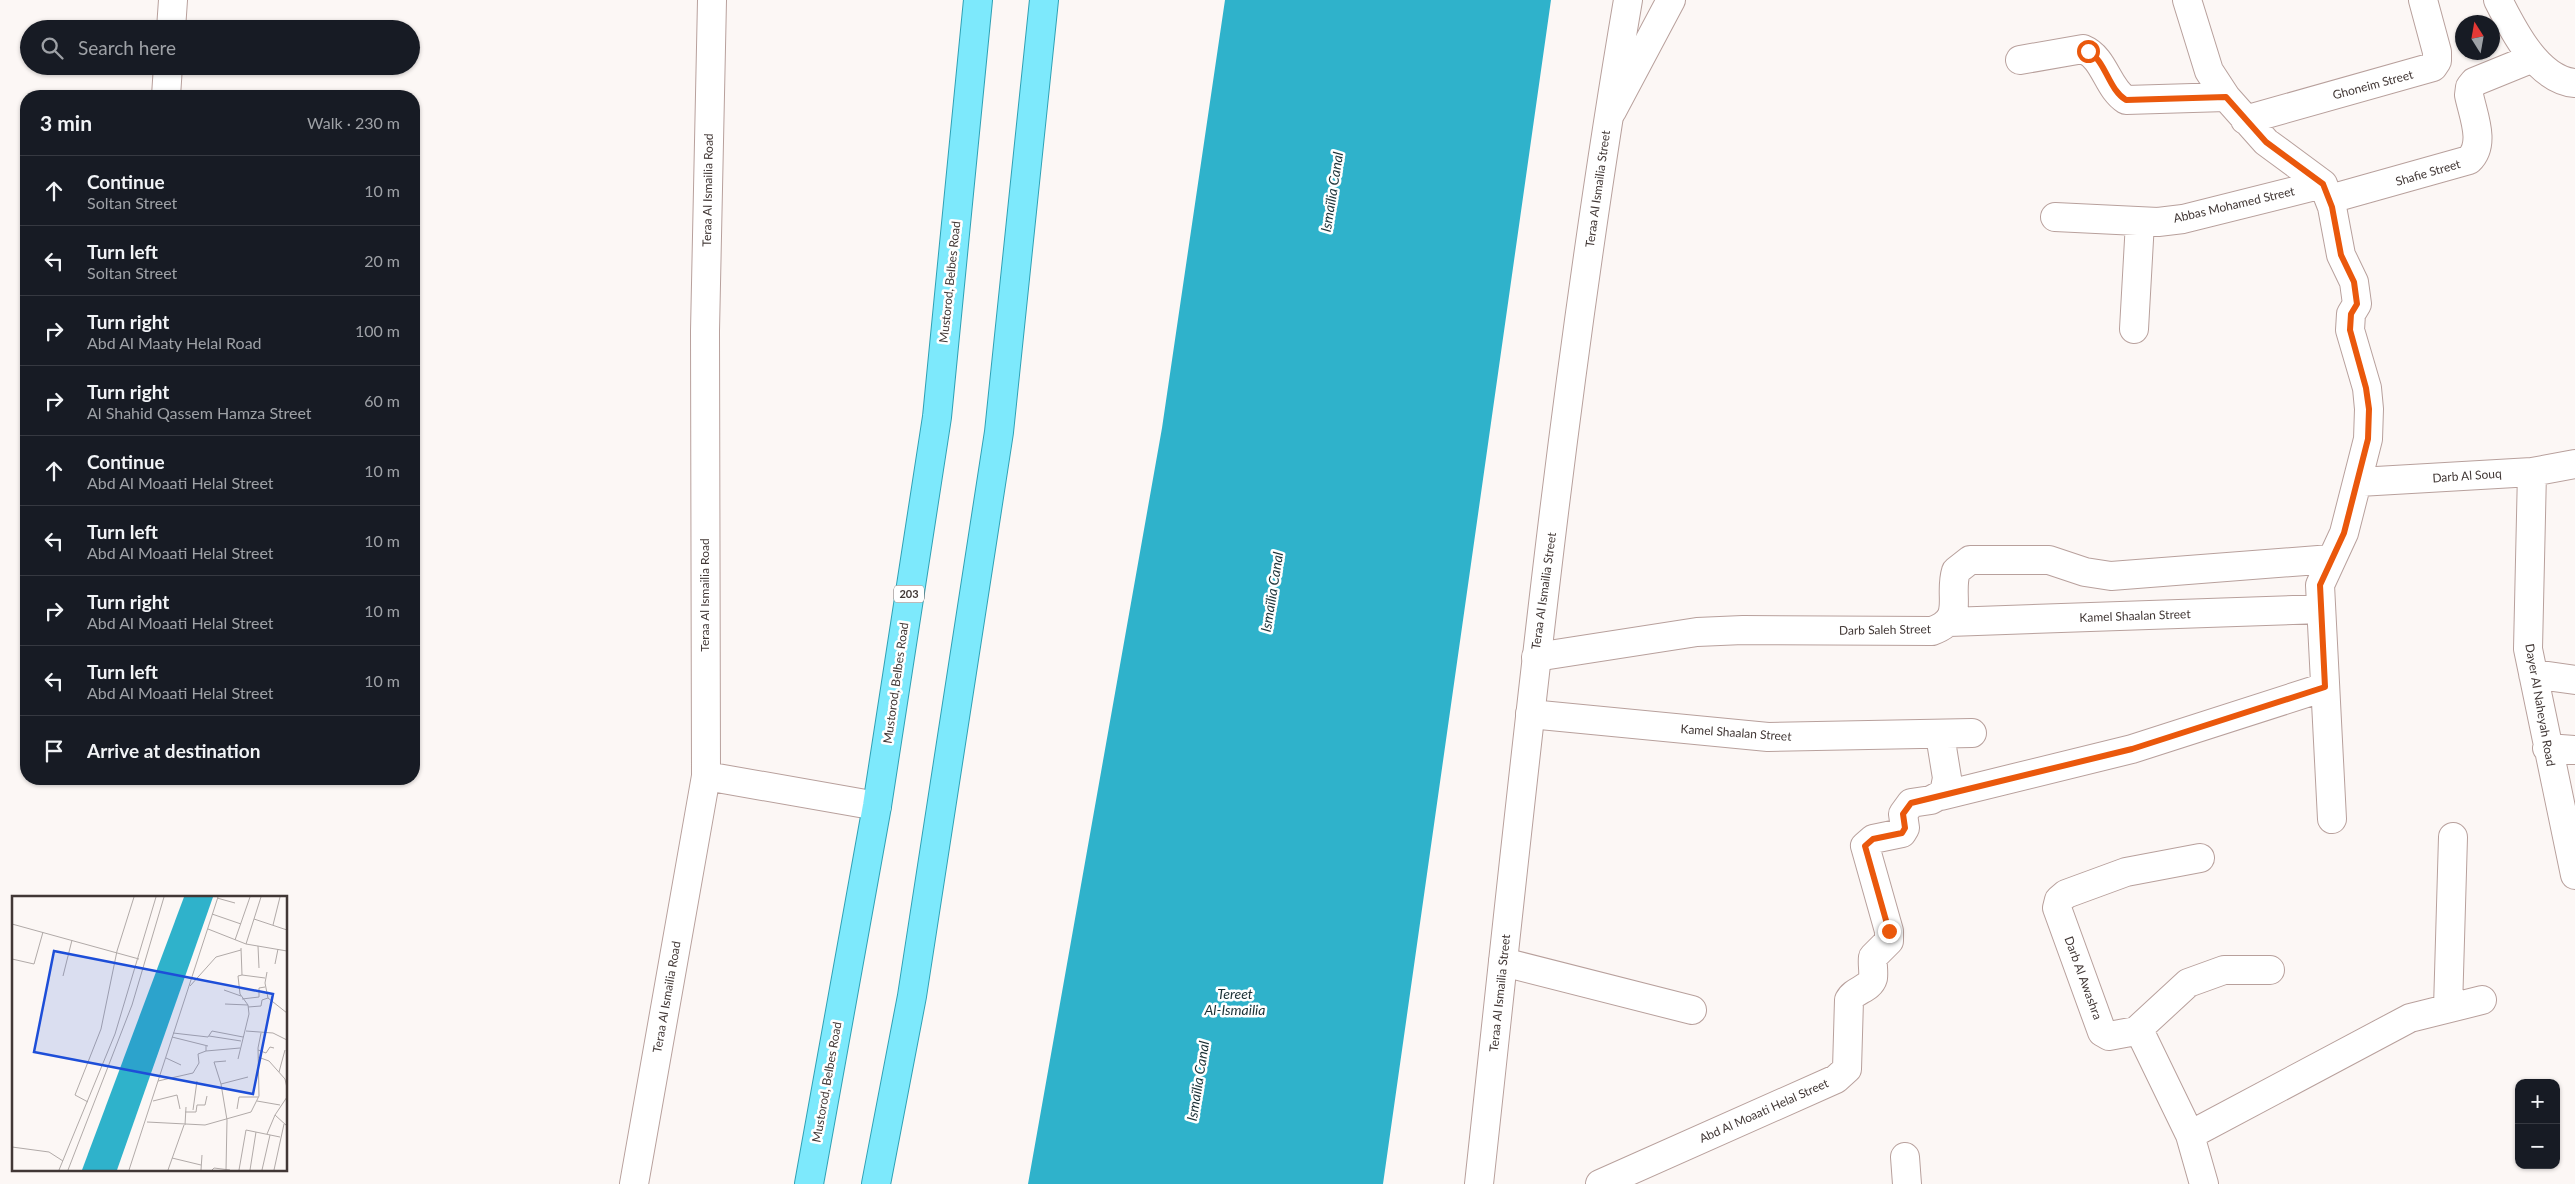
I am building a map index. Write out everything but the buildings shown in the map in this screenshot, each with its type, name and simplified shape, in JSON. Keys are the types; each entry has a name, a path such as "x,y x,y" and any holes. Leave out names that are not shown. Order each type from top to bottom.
{"main road":[{"name":"Mustorod, Belbes Road","path":"809,1184 877,806 936,417 978,0"},
{"path":"876,1184 912,996 999,432 1044,0"}],"street":[{"path":"172,20 173,0"},
{"name":"Teraa Al Ismailia Road","path":"634,1184 706,776 705,332 712,0"},
{"name":"Teraa Al Ismailia Street","path":"1479,1184 1536,657 1608,119 1628,0"},
{"path":"1608,119 1671,0"},
{"path":"2186,0 2209,71 2226,97 2266,142 2327,192 2341,255 2354,282 2357,304 2351,314 2350,330 2365,378 2369,409 2368,439 2359,482 2344,533 2320,585 2332,819"},
{"name":"Ghoneim Street","path":"2245,120 2433,67 2437,61 2437,52 2422,0"},
{"path":"2498,0 2533,58 2551,76 2575,83"},
{"path":"2020,60 2083,49 2093,54 2120,95 2126,100 2226,97"},
{"name":"Shafie Street","path":"2327,192 2469,160 2479,144 2469,95 2470,87 2474,82 2533,58"},
{"path":"166,90 167,75"},
{"name":"Abbas Mohamed Street","path":"2055,217 2140,222 2183,219 2327,192"},
{"path":"2134,329 2140,222"},
{"name":"Darb Al Souq","path":"2359,482 2532,472 2575,464"},
{"name":"Dayer Al Naheyah Road","path":"2532,472 2528,649 2547,748 2575,875"},
{"name":"Darb Saleh Street","path":"1536,657 1697,632 1743,630 1932,631 1949,622 1954,610 1956,571 1970,560 2049,560 2085,572 2111,576 2331,559"},
{"name":"Kamel Shaalan Street","path":"1949,622 2322,609"},
{"path":"2533,674 2575,680"},
{"path":"1941,796 2132,749 2325,687"},
{"name":"Kamel Shaalan Street","path":"1530,714 1768,737 1972,733"},
{"path":"1940,735 1947,783 1941,796"},
{"path":"2547,748 2575,750"},
{"path":"706,776 877,806"},
{"name":"Abd Al Moaati Helal Street","path":"1600,1184 1836,1079 1847,1069 1849,1000 1852,994 1870,984 1873,977 1873,957 1889,941 1889,931 1865,846 1873,839 1902,833 1905,828 1903,814 1911,803 1941,796"},
{"path":"2448,1008 2453,837"},
{"name":"Darb Al Awashra","path":"2136,1031 2109,1036 2102,1032 2058,904 2066,894 2126,872 2200,858"},
{"path":"1503,962 1692,1010"},
{"path":"2204,1184 2190,1135 2142,1036 2136,1031 2188,983 2224,970 2270,970"},
{"path":"2190,1135 2410,1018 2482,1000"},
{"path":"1905,1157 1907,1184"}],"water":[{"name":"Tereet Al-Ismailia","path":"1225,0 1551,0 1383,1184 1028,1184 1162,428"}],"route":[{"path":"1889,931 1865,846 1870,840 1897,836 1902,833 1905,828 1903,814 1911,803 1931,800 2132,749 2325,687 2320,585 2344,533 2359,482 2368,439 2369,409 2365,378 2350,330 2351,314 2355,311 2357,304 2354,282 2341,255 2329,194 2316,177 2290,161 2266,142 2226,97 2126,100 2122,98 2093,54 2088,51"}],"water label":[{"name":"Ismaïlia Canal","path":"1332,192"},
{"name":"Ismaïlia Canal","path":"1272,592"},
{"name":"Ismaïlia Canal","path":"1198,1081"}]}
